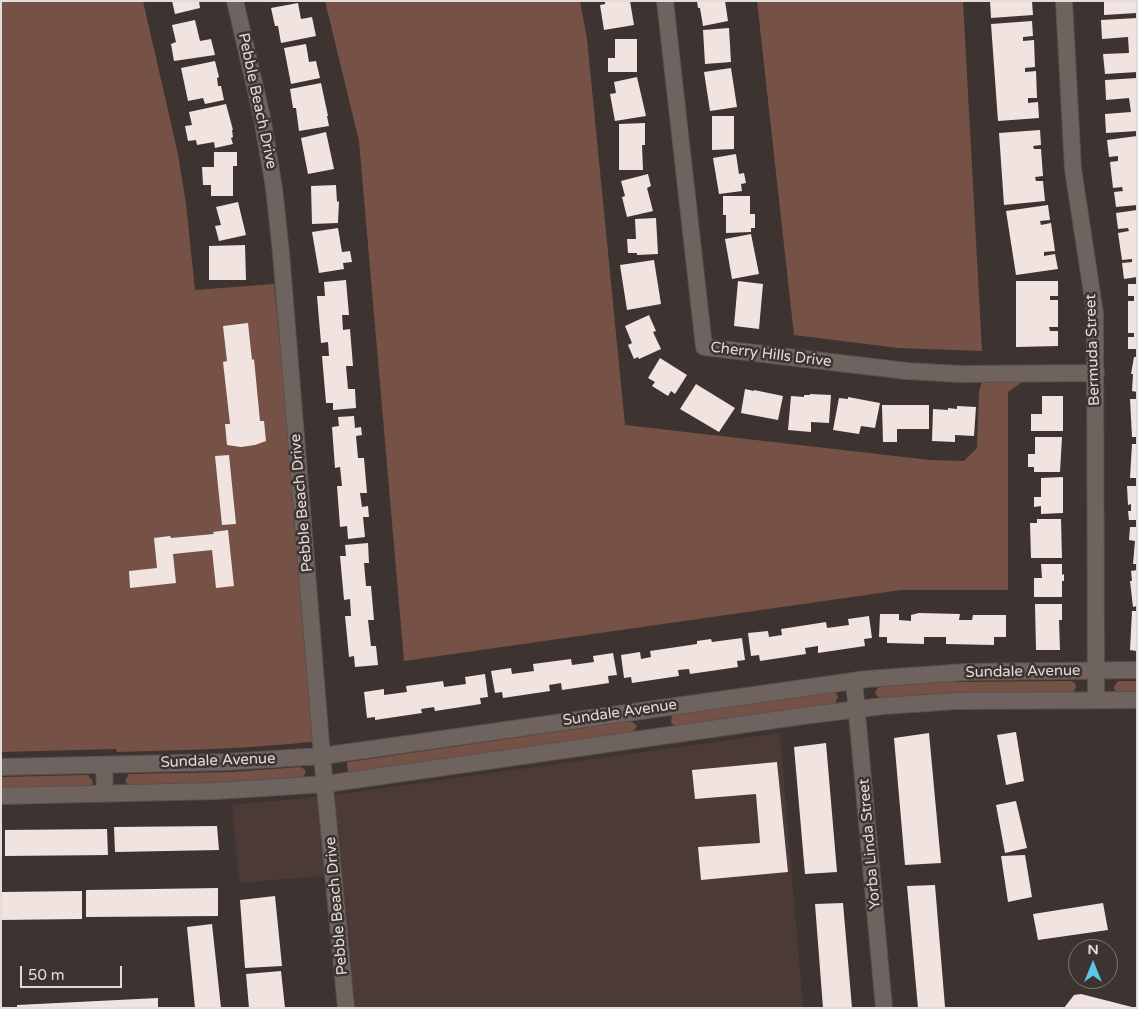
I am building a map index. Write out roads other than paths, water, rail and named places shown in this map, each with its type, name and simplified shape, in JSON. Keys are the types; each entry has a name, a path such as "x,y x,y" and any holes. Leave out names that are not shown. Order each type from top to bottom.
{"street":[{"name":"Pebble Beach Drive","path":"235,1 262,117 275,197 322,756 346,1008"},
{"name":"Cherry Hills Drive","path":"665,1 704,347 907,371 961,374 1096,373"},
{"name":"Bermuda Street","path":"1064,1 1073,168 1095,313 1096,700"},
{"name":"Sundale Avenue","path":"1,767 225,762 322,756 854,681 966,672 1137,670"},
{"name":"Yorba Linda Street","path":"854,681 884,1008"},
{"name":"Sundale Avenue","path":"1,796 259,790 326,784 858,709 957,701 1137,700"},
{"path":"104,765 105,794"}]}
